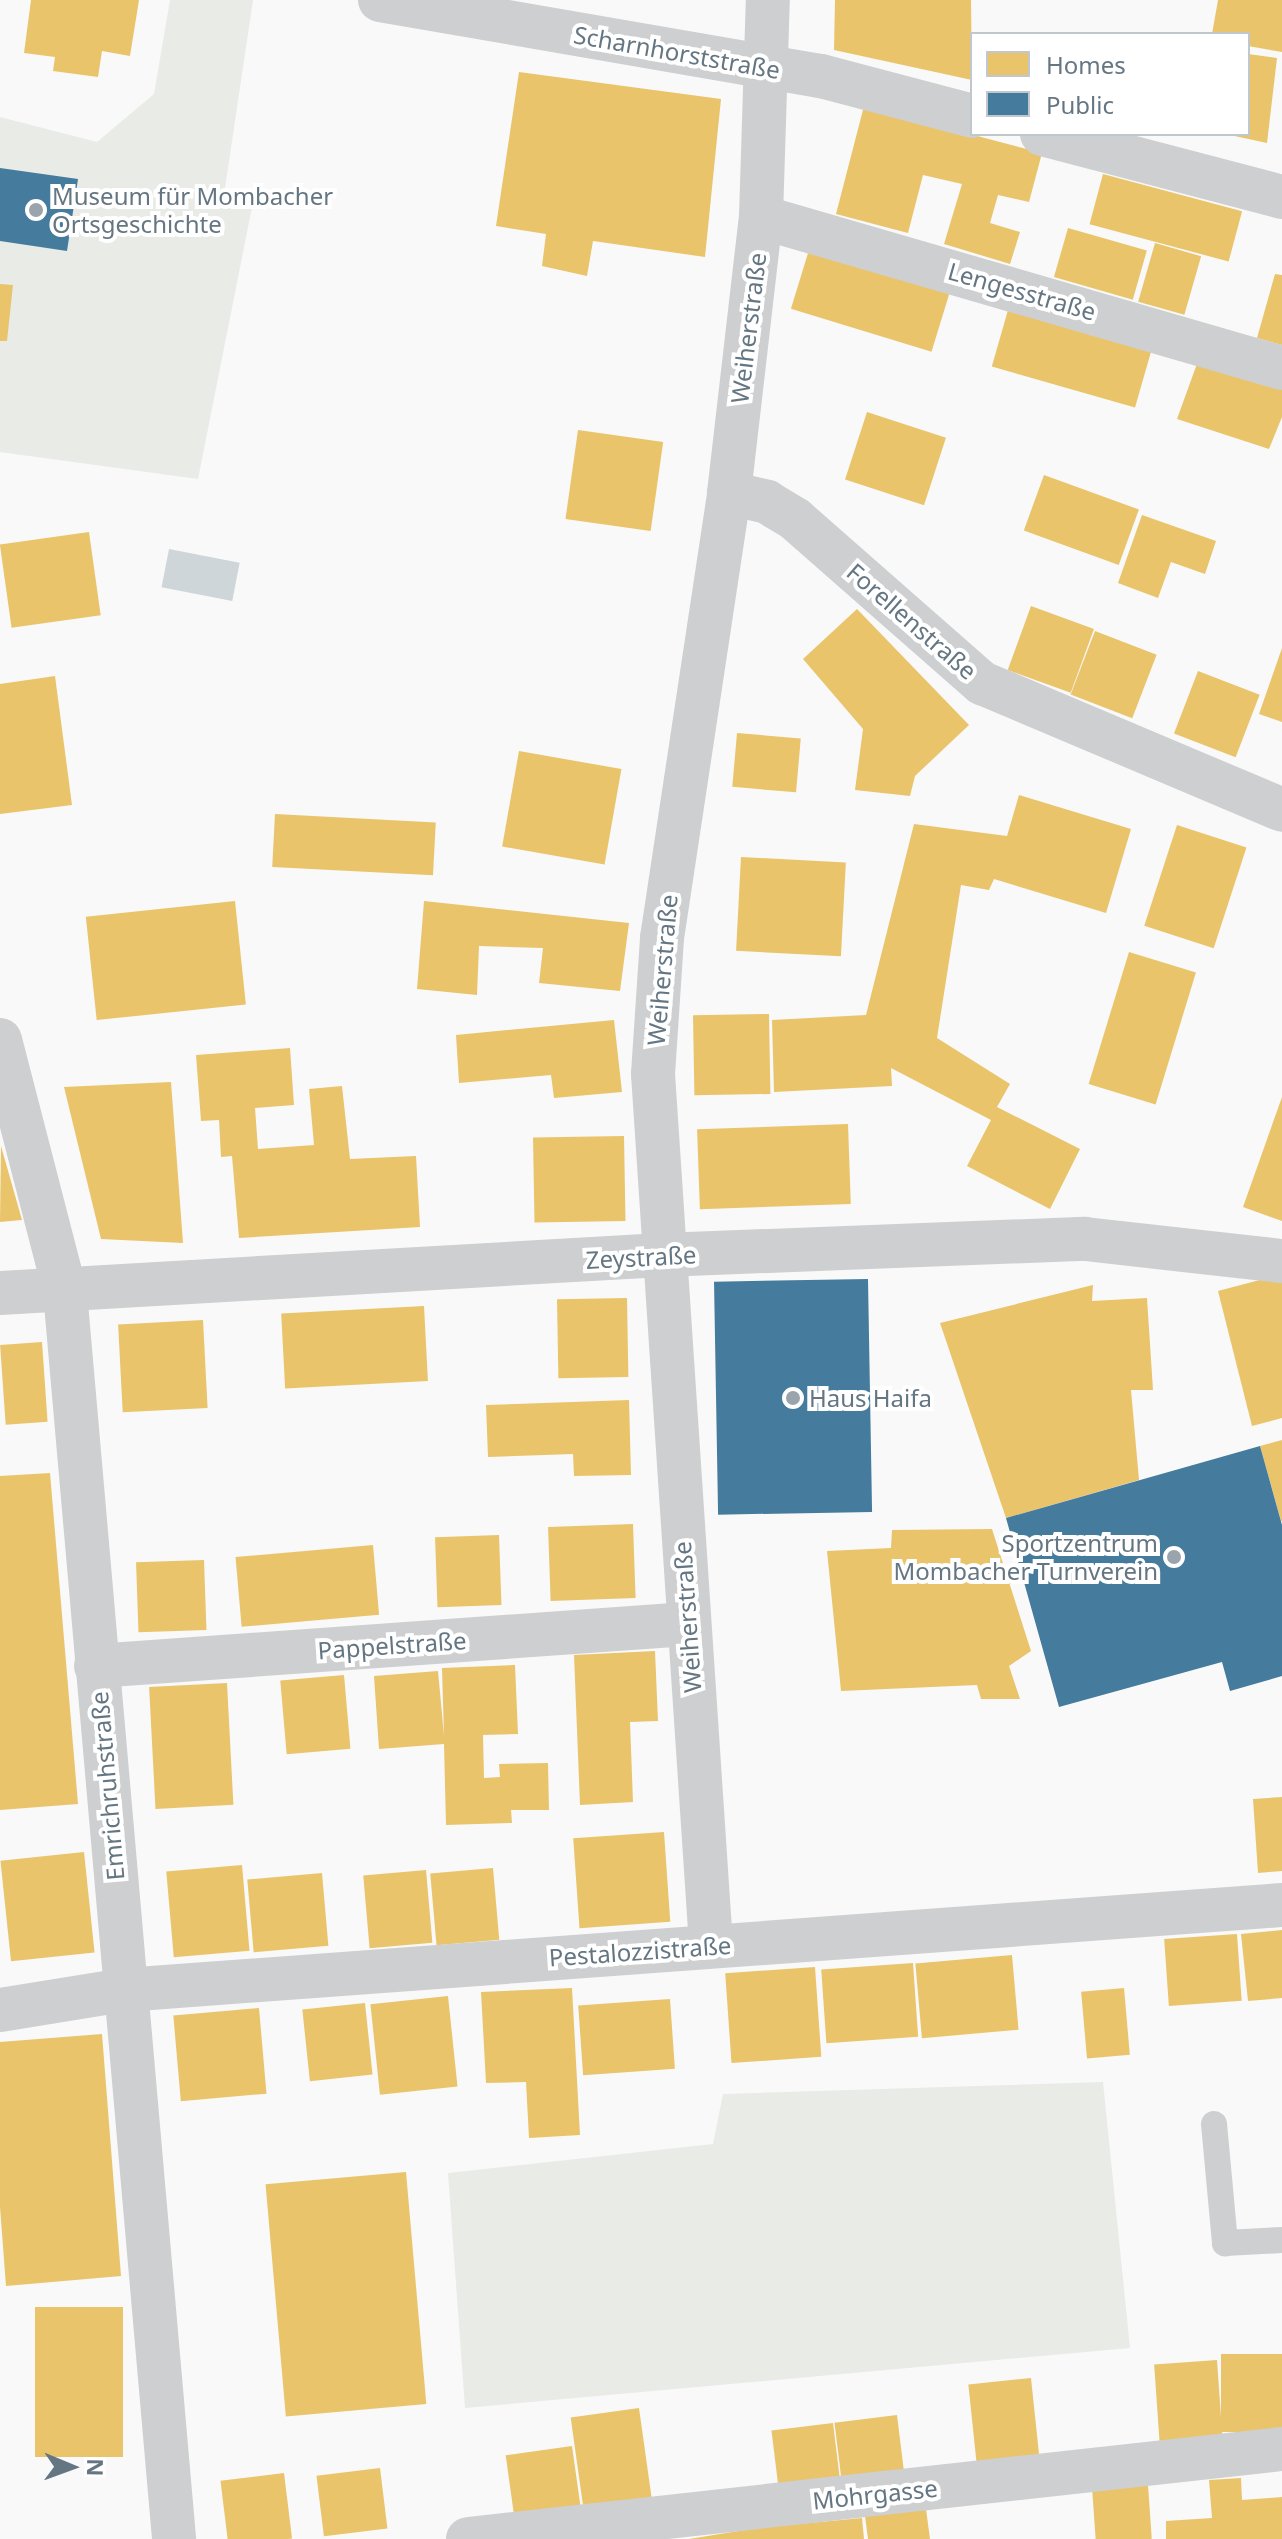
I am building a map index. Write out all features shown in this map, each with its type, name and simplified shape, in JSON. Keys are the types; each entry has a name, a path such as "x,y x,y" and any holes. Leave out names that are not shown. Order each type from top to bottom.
{"street":[{"name":"Scharnhorststraße","path":"380,0 768,68 970,116"},
{"name":"Weiherstraße","path":"711,1945 662,1255 653,1074 662,938 729,493 761,217 768,0"},
{"path":"1050,136 1282,197"},
{"name":"Lengesstraße","path":"761,217 1282,368"},
{"name":"Forellenstraße","path":"729,493 767,502 795,519 982,683 1282,810"},
{"name":"Emrichruhstraße","path":"0,1040 65,1292 174,2539"},
{"name":"Zeystraße","path":"0,1293 65,1292 662,1255 1085,1239 1282,1261"},
{"name":"Pappelstraße","path":"96,1666 688,1624"},
{"name":"Pestalozzistraße","path":"0,2010 124,1990 1282,1905"},
{"name":"Mohrgasse","path":"468,2539 1282,2449"}],"lane":[{"path":"1214,2124 1225,2243 1282,2240"}],"shaded area":[{"path":"170,0 253,0 225,188 253,202 198,479 0,452 0,117 97,142 154,94"},
{"path":"169,549 240,563 232,601 162,587"},
{"path":"1103,2082 1130,2348 465,2408 448,2173 713,2144 723,2094"}],"building: Homes":[{"path":"31,0 139,0 130,56 102,51 98,77 53,71 55,57 24,53"},
{"path":"835,0 971,0 970,80 834,50"},
{"path":"1218,0 1282,0 1282,52 1250,46 1250,32 1212,32"},
{"path":"1250,54 1277,58 1267,143 1235,136 1250,136"},
{"path":"519,72 721,99 705,257 593,241 587,276 542,266 546,234 496,226"},
{"path":"864,106 1042,153 1029,202 998,195 990,223 1020,232 1010,264 944,244 962,184 923,175 908,233 836,214"},
{"path":"1103,174 1242,211 1229,261 1090,224"},
{"path":"1068,228 1147,251 1133,300 1054,277"},
{"path":"812,240 953,283 932,352 791,309"},
{"path":"1155,243 1201,256 1184,315 1138,302"},
{"path":"1275,274 1282,275 1282,345 1257,338"},
{"path":"0,284 13,285 7,341 0,341"},
{"path":"1010,303 1153,344 1135,408 992,366"},
{"path":"1198,361 1282,389 1282,417 1269,449 1177,419"},
{"path":"867,412 946,438 924,505 845,480"},
{"path":"578,430 663,442 651,531 565,519"},
{"path":"1044,475 1139,510 1119,565 1024,530"},
{"path":"1142,515 1216,541 1205,574 1171,562 1158,598 1118,583"},
{"path":"89,532 101,615 12,628 0,545"},
{"path":"1031,606 1094,629 1071,693 1008,670"},
{"path":"857,609 969,725 915,776 910,796 855,790 863,729 803,659"},
{"path":"1095,631 1157,655 1132,718 1071,694"},
{"path":"1282,648 1282,722 1259,714"},
{"path":"1198,671 1260,695 1236,757 1174,734"},
{"path":"55,676 72,805 0,814 0,684"},
{"path":"737,733 801,739 796,792 732,787"},
{"path":"519,751 621,769 605,865 502,847"},
{"path":"1019,795 1131,829 1106,913 994,879 989,890 961,885 937,1038 1010,1084 997,1107 1080,1149 1050,1209 967,1166 991,1120 891,1068 892,1086 774,1092 772,1020 866,1015 914,824 1007,836"},
{"path":"275,814 436,822 433,875 272,867"},
{"path":"1177,825 1246,848 1214,948 1144,926"},
{"path":"741,857 846,862 841,956 736,951"},
{"path":"235,901 246,1004 97,1020 86,917"},
{"path":"424,901 629,923 620,991 539,983 543,948 479,946 477,995 417,989"},
{"path":"1129,952 1196,972 1156,1104 1089,1084"},
{"path":"769,1014 770,1094 694,1095 693,1015"},
{"path":"614,1020 622,1092 554,1098 551,1075 459,1083 456,1035"},
{"path":"290,1048 294,1105 255,1108 258,1149 314,1145 309,1089 342,1086 350,1159 416,1156 420,1227 239,1238 232,1156 221,1157 219,1120 201,1121 196,1055"},
{"path":"171,1082 183,1243 101,1239 64,1087"},
{"path":"1282,1097 1282,1221 1243,1207"},
{"path":"848,1124 851,1204 700,1209 697,1129"},
{"path":"624,1136 625,1221 534,1223 533,1138"},
{"path":"1,1146 22,1220 0,1222"},
{"path":"1282,1274 1282,1418 1252,1426 1218,1291"},
{"path":"1093,1285 1092,1301 1147,1298 1153,1390 1131,1390 1139,1480 1006,1518 940,1323"},
{"path":"627,1298 628,1377 558,1378 557,1299"},
{"path":"424,1306 428,1381 285,1388 281,1313"},
{"path":"203,1320 208,1408 123,1412 118,1324"},
{"path":"42,1342 48,1422 6,1425 0,1345"},
{"path":"629,1400 631,1475 574,1476 573,1454 488,1457 486,1405"},
{"path":"1282,1440 1282,1521 1281,1521 1260,1446"},
{"path":"50,1473 78,1804 0,1810 0,1476"},
{"path":"633,1524 636,1598 551,1601 548,1527"},
{"path":"992,1529 1031,1651 1009,1666 1020,1699 981,1699 977,1685 841,1691 827,1551 891,1548 892,1530"},
{"path":"499,1535 501,1605 437,1607 435,1537"},
{"path":"373,1545 379,1615 242,1627 236,1557"},
{"path":"204,1560 206,1630 138,1632 136,1562"},
{"path":"655,1651 658,1721 630,1722 633,1802 580,1805 574,1655"},
{"path":"515,1665 518,1734 483,1735 484,1778 500,1777 499,1764 548,1763 549,1810 511,1810 512,1823 446,1825 444,1744 379,1749 374,1676 438,1671 444,1736 442,1668"},
{"path":"344,1675 350,1749 287,1754 280,1681"},
{"path":"227,1683 233,1805 155,1809 149,1687"},
{"path":"1282,1797 1282,1871 1258,1873 1253,1799"},
{"path":"664,1832 670,1922 579,1928 573,1838"},
{"path":"84,1852 95,1952 11,1961 0,1861"},
{"path":"242,1865 249,1951 174,1957 166,1872"},
{"path":"493,1868 499,1940 437,1945 430,1873"},
{"path":"426,1870 432,1943 370,1948 363,1875"},
{"path":"322,1873 328,1946 254,1952 247,1880"},
{"path":"1282,1930 1282,1998 1248,2001 1241,1934"},
{"path":"1237,1934 1242,2001 1169,2006 1164,1939"},
{"path":"1012,1955 1019,2030 922,2038 915,1963"},
{"path":"913,1963 918,2037 826,2043 821,1969"},
{"path":"815,1967 821,2057 731,2063 725,1973"},
{"path":"572,1988 580,2135 529,2138 526,2082 486,2083 481,1992"},
{"path":"1124,1988 1130,2055 1087,2058 1081,1992"},
{"path":"448,1996 458,2087 380,2095 370,2004"},
{"path":"670,1999 675,2069 583,2075 578,2005"},
{"path":"365,2003 373,2075 310,2081 302,2010"},
{"path":"259,2008 266,2094 181,2101 173,2015"},
{"path":"102,2034 121,2276 6,2286 0,2207 0,2042"},
{"path":"406,2172 426,2404 286,2416 266,2184"},
{"path":"35,2307 123,2307 123,2457 35,2457"},
{"path":"1221,2354 1282,2354 1282,2432 1221,2432"},
{"path":"1217,2360 1222,2437 1160,2441 1154,2364"},
{"path":"1031,2378 1040,2463 977,2469 968,2385"},
{"path":"639,2408 652,2504 584,2514 571,2418"},
{"path":"897,2415 904,2474 842,2481 834,2423"},
{"path":"833,2423 840,2482 779,2489 771,2431"},
{"path":"572,2446 581,2513 515,2523 506,2455"},
{"path":"380,2468 387,2529 324,2536 316,2476"},
{"path":"284,2473 292,2539 228,2539 220,2481"},
{"path":"1241,2478 1242,2500 1282,2497 1282,2539 1166,2539 1166,2521 1212,2518 1209,2480"},
{"path":"1148,2485 1152,2539 1096,2539 1092,2489"},
{"path":"926,2509 930,2539 868,2539 865,2516"},
{"path":"862,2518 864,2539 689,2539 757,2528"}],"building: Public":[{"name":"Museum für Mombacher Ortsgeschichte","path":"0,168 78,179 67,251 0,241"},
{"name":"Haus Haifa","path":"868,1279 872,1512 718,1515 714,1282"},
{"path":"1260,1446 1282,1525 1282,1676 1230,1691 1222,1662 1059,1707 1006,1518"}],"place":[{"name":"Museum für Mombacher Ortsgeschichte","path":"36,210"},
{"name":"Haus Haifa","path":"793,1398"},
{"name":"Sportzentrum Mombacher Turnverein","path":"1174,1557"}]}
